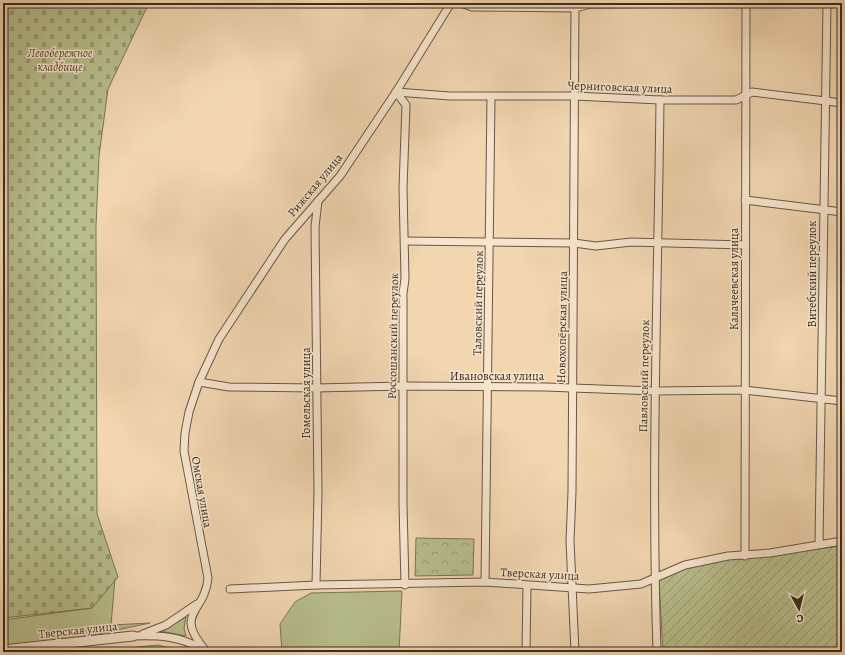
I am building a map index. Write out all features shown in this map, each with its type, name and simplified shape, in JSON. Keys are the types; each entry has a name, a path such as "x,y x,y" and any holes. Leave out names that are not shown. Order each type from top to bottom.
{"street":[{"name":"Рижская улица","path":"199,382 220,339 250,289 284,239 340,176 396,92 451,3"},
{"path":"461,3 472,7 701,3"},
{"name":"Калачеевская улица","path":"745,556 744,390 746,3"},
{"name":"Витебский переулок","path":"819,544 823,398 827,3"},
{"name":"Новохопёрская улица","path":"574,652 570,541 576,5"},
{"name":"Черниговская улица","path":"396,92 450,96 574,96 660,100 736,100 752,92 842,103"},
{"name":"Россошанский переулок","path":"396,92 406,105 403,188 405,241 403,386 405,585"},
{"name":"Таловский переулок","path":"485,582 491,97"},
{"name":"Павловский переулок","path":"657,652 654,578 654,390 660,100"},
{"path":"745,200 842,212"},
{"name":"Гомельская улица","path":"316,585 318,492 316,388 318,312 316,227 318,201"},
{"path":"405,241 574,243 596,246 631,242 745,245"},
{"name":"Ивановская улица","path":"199,382 229,387 316,388 403,386 744,390 842,401"},
{"name":"Омская улица","path":"199,382 189,412 185,433 184,451 208,578 204,593 191,620 191,626 194,636 207,652"},
{"name":"Тверская улица","path":"230,589 316,585 405,585 485,582 589,589 641,584 685,565 728,556 745,556 842,541"},
{"path":"526,652 527,586"},
{"path":"133,636 166,625 198,604"},
{"path":"133,636 155,635 174,637 207,652"},
{"name":"Тверская улица","path":"3,650 133,636"}],"green space":[{"name":"Левобережное кладбище","path":"3,3 149,3 108,89 99,156 96,227 97,514 118,577 92,608 3,618"},
{"path":"416,538 474,539 473,575 415,576"},
{"path":"842,546 842,652 663,652 659,581 682,565"},
{"path":"115,578 111,625 150,623 79,638 3,646 3,620 92,608 107,584"},
{"path":"402,591 399,652 282,652 280,624 295,602 311,593"},
{"path":"186,617 184,628 186,636 160,631"},
{"path":"158,645 185,652 87,652"}]}
